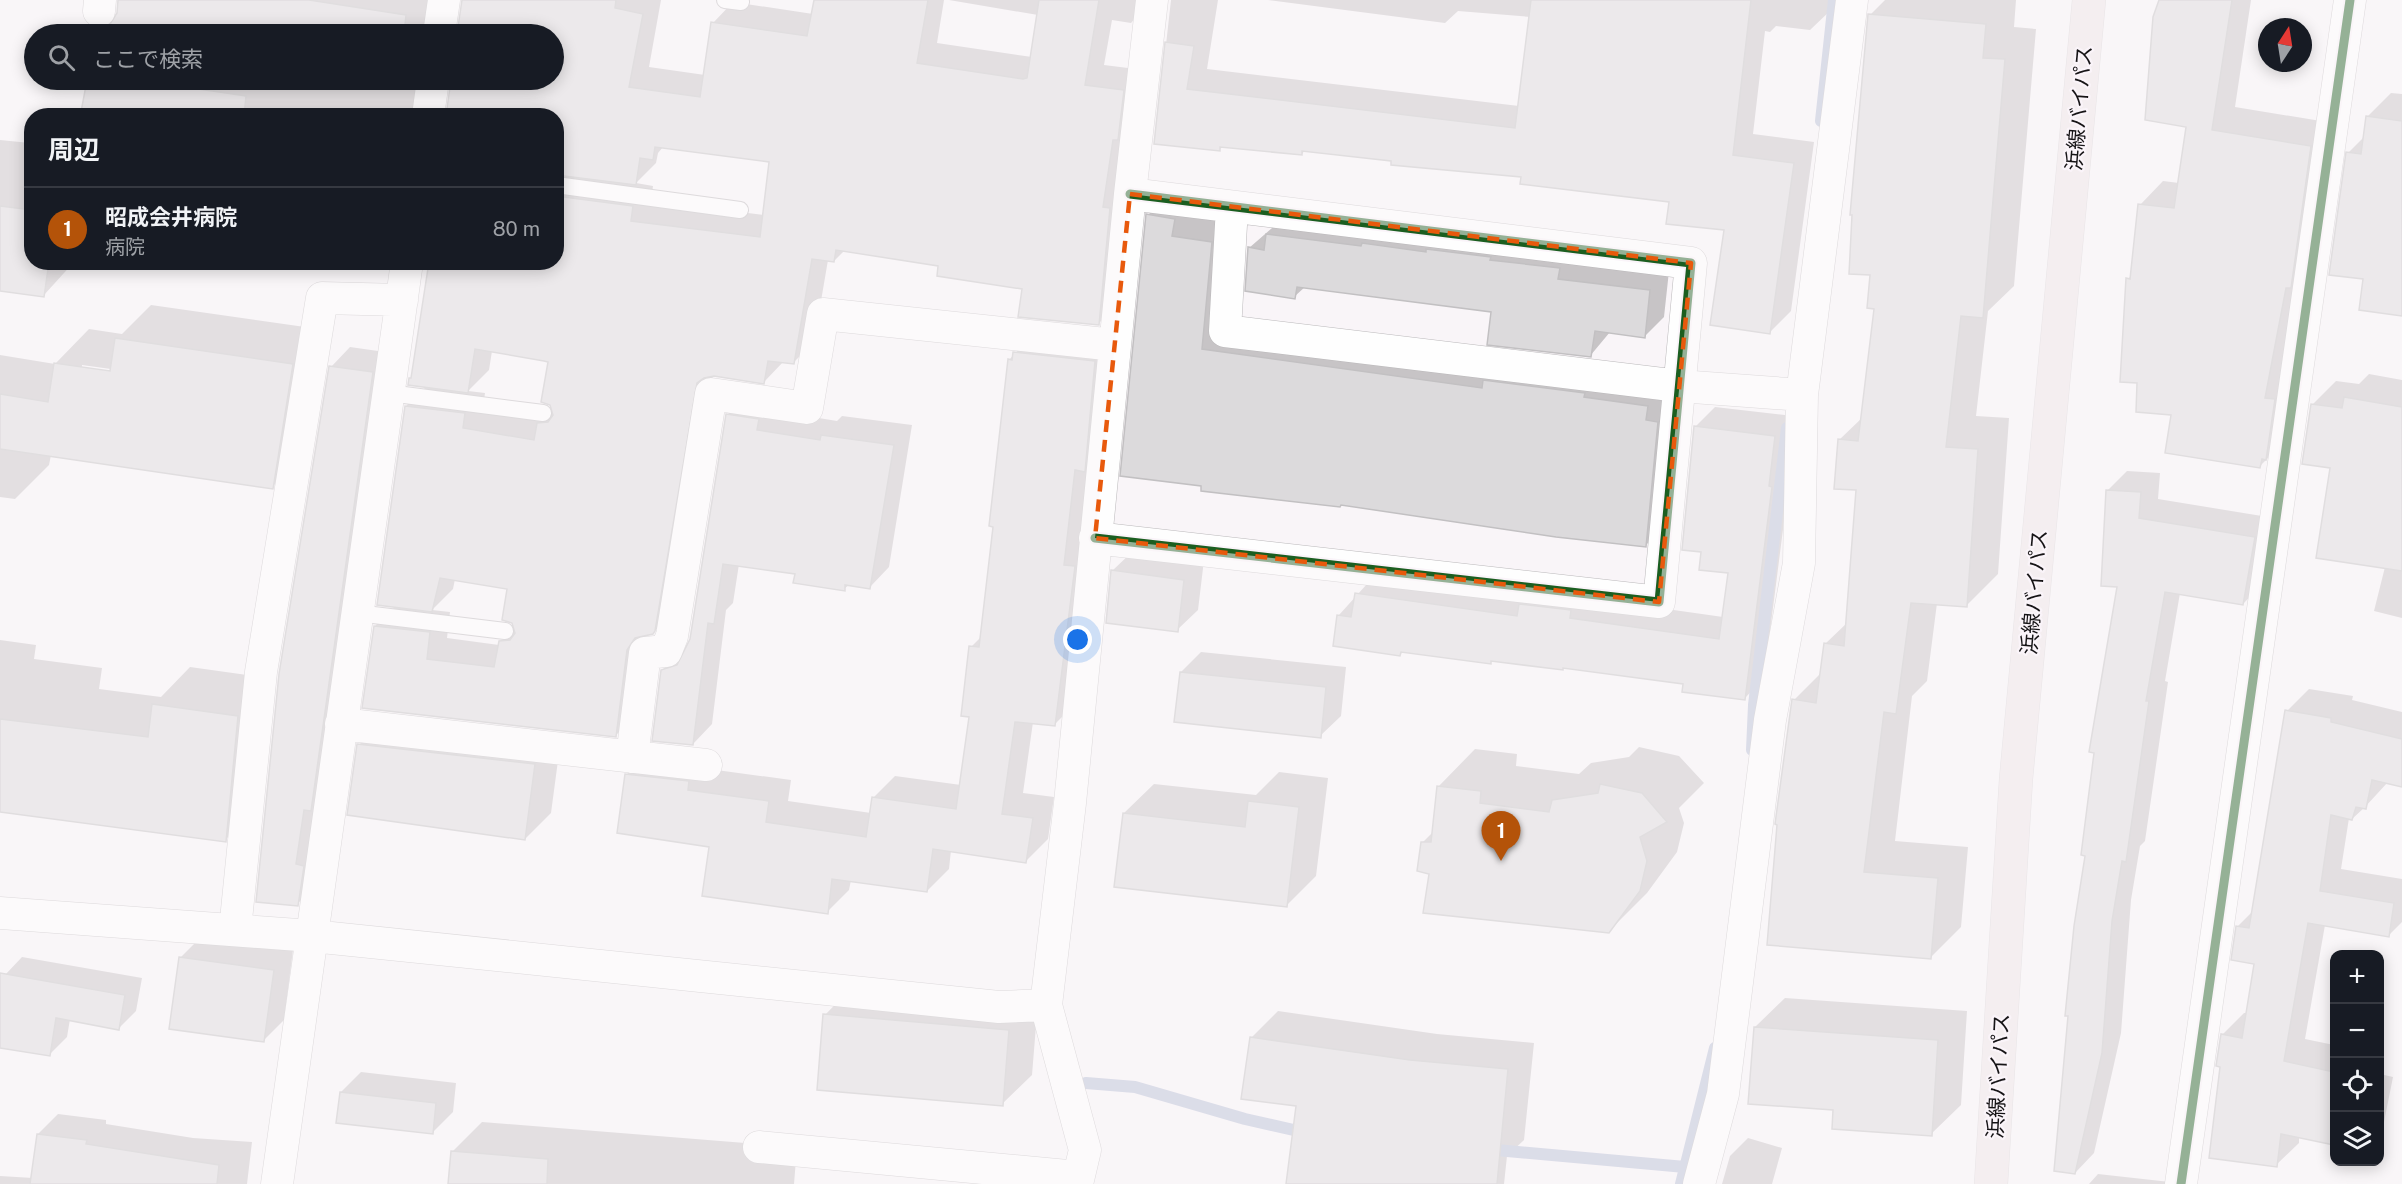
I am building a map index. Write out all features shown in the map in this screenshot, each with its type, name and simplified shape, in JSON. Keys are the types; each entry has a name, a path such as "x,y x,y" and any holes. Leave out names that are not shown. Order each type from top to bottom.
{"highway":[{"name":"浜線バイパス","path":"1991,1184 2016,779 2089,0"}],"street":[{"path":"440,24 444,0"},
{"path":"759,1147 1078,1180 1085,1150 1046,1005 1070,803 1130,194 1152,0"},
{"path":"1699,1184 1723,1094 1770,720 1799,563 1803,395 1852,0"},
{"path":"2181,1184 2350,0"},
{"path":"429,108 432,90"},
{"path":"1095,538 1659,602 1691,263 1130,194"},
{"path":"1232,207 1225,331 1679,386 1803,395"},
{"path":"277,1184 406,270"},
{"path":"235,930 261,672 322,297 402,300"},
{"path":"632,757 645,653 666,651 672,636 711,394 807,408 824,314 1115,345"},
{"path":"341,724 706,765"},
{"path":"0,913 312,936 999,1007 1046,1005"}],"lane":[{"path":"564,186 740,210"},
{"path":"389,393 543,413"},
{"path":"357,613 505,631"}],"highlighted area":[{"path":"1130,194 1691,263 1659,602 1095,538"}],"building":[{"path":"118,0 309,0 406,15 405,24 110,24 117,13"},
{"path":"462,0 616,0 615,8 643,14 629,87 700,97 711,22 807,36 814,0 928,0 917,63 1023,79 1027,78 1039,0 1099,0 1085,85 1124,90 1118,140 1113,140 1103,207 1110,208 1099,325 1018,317 1022,289 937,276 938,266 836,250 834,262 812,259 794,364 768,361 764,384 714,376 704,378 697,383 655,631 653,634 635,638 627,650 616,737 362,708 374,626 430,632 427,659 494,667 499,641 510,640 515,633 512,623 502,620 507,589 440,578 432,612 377,605 405,406 465,413 463,428 534,440 537,423 548,422 553,415 550,405 541,402 548,362 544,361 475,349 468,393 408,385 428,270 564,270 564,197 633,206 631,221 760,237 769,162 655,147 653,160 640,158 636,185 564,176 564,108 447,108 450,90 564,90 564,24 458,24"},
{"path":"1531,0 1751,0 1733,155 1794,163 1770,334 1710,325 1724,230 1666,224 1669,202 1520,184 1521,177 1391,165 1391,161 1302,151 1302,155 1220,147 1220,151 1154,144 1165,42 1194,46 1187,89 1515,128"},
{"path":"2159,0 2232,0 2212,130 2311,146 2291,288 2286,288 2265,398 2275,399 2266,460 2262,459 2260,468 2165,453 2171,415 2136,412 2137,383 2120,382 2126,278 2130,279 2138,204 2174,208 2186,127 2145,120 2153,17"},
{"path":"1868,14 1986,24 1983,58 2005,59 1983,318 1961,316 1946,447 1978,449 1967,607 1911,603 1896,714 1884,712 1864,872 1938,878 1931,959 1767,945 1777,825 1775,824 1792,699 1816,703 1824,643 1844,646 1856,490 1834,489 1838,439 1858,441 1874,309 1867,308 1870,275 1849,274 1852,215 1850,215"},
{"path":"85,90 206,90 246,96 245,108 82,108"},
{"path":"2366,116 2402,121 2402,316 2359,310 2363,279 2329,275 2346,152 2361,154"},
{"path":"0,206 24,209 24,270 48,270 44,297 0,291"},
{"path":"1146,214 1175,219 1172,236 1212,242 1202,349 1482,388 1483,380 1585,393 1584,397 1648,406 1646,420 1658,422 1646,547 1556,537 1341,505 1340,507 1201,491 1201,486 1120,476"},
{"path":"1266,234 1361,246 1362,243 1426,252 1426,249 1491,257 1490,260 1560,268 1558,279 1650,290 1645,338 1595,331 1591,357 1487,345 1491,312 1297,287 1295,299 1245,291 1248,247 1264,250"},
{"path":"115,338 293,364 273,489 0,449 0,394 48,402 54,363 110,371"},
{"path":"1013,352 1095,361 1085,472 1075,470 1064,565 1075,566 1055,726 1015,722 1002,814 1033,818 1026,863 933,849 927,892 832,879 828,914 702,896 709,847 617,833 625,774 689,781 688,790 769,801 766,822 866,837 872,797 956,809 969,717 961,716 969,646 979,647 993,527 989,526 1008,359 1012,360"},
{"path":"329,366 373,372 311,811 304,810 296,864 304,866 298,906 256,902 279,674"},
{"path":"2344,397 2402,407 2402,571 2316,558 2330,468 2302,464 2311,404 2342,408"},
{"path":"726,414 759,419 757,430 820,440 821,435 894,445 870,589 845,585 845,591 793,583 795,574 723,564 714,624 708,623 693,745 652,741 661,670 677,665 690,639"},
{"path":"1694,426 1775,436 1769,486 1772,487 1745,700 1682,692 1683,684 1563,668 1563,670 1491,661 1491,664 1401,652 1400,656 1333,646 1337,615 1351,617 1355,593 1517,616 1519,604 1571,610 1570,618 1719,639 1728,573 1699,570 1701,552 1682,550"},
{"path":"2106,490 2141,492 2139,518 2255,537 2243,605 2165,592 2146,701 2149,701 2126,862 2122,861 2112,921 2102,1053 2075,1174 2054,1171 2068,1016 2065,1016 2074,926 2085,856 2081,855 2094,753 2089,752 2117,587 2101,586"},
{"path":"1111,570 1184,580 1178,632 1106,623"},
{"path":"1180,672 1326,687 1321,738 1174,722"},
{"path":"152,704 238,716 226,842 0,812 0,719 148,737"},
{"path":"2285,710 2331,718 2331,722 2402,739 2402,787 2372,780 2366,809 2356,807 2352,820 2331,815 2320,891 2394,903 2389,937 2308,923 2284,1061 2330,1071 2330,1144 2281,1134 2277,1167 2209,1158 2220,1067 2216,1066 2221,1034 2242,1038 2254,964 2231,960 2236,926 2249,928"},
{"path":"357,744 535,764 525,840 347,815"},
{"path":"1600,784 1642,793 1667,822 1640,837 1647,861 1640,891 1609,933 1423,913 1429,874 1417,871 1421,842 1431,842 1437,786 1481,791 1480,803 1549,812 1552,800 1598,793"},
{"path":"1248,801 1299,807 1287,907 1114,887 1123,813 1245,827"},
{"path":"179,957 274,970 264,1042 169,1029"},
{"path":"0,973 125,995 119,1030 56,1018 50,1056 0,1048"},
{"path":"823,1014 1009,1030 1003,1106 817,1090"},
{"path":"1754,1027 1938,1040 1932,1136 1832,1129 1833,1110 1748,1104"},
{"path":"1250,1037 1410,1060 1508,1069 1497,1184 1286,1184 1296,1106 1241,1099"},
{"path":"340,1092 436,1103 433,1134 336,1123"},
{"path":"37,1134 87,1140 86,1144 219,1165 217,1184 30,1184"},
{"path":"451,1151 548,1159 547,1184 448,1184"}],"waterway":[{"path":"1821,121 1834,0"},
{"path":"1752,750 1754,705 1787,428"},
{"path":"1681,1184 1715,1048"},
{"path":"1086,1083 1135,1087 1245,1119 1307,1133"},
{"path":"1485,1149 1685,1167"}],"cycle path":[{"path":"2181,1184 2350,0"},
{"path":"1095,538 1659,602 1691,263 1130,194"}],"place":[{"name":"昭成会井病院","path":"1501,861"}]}
